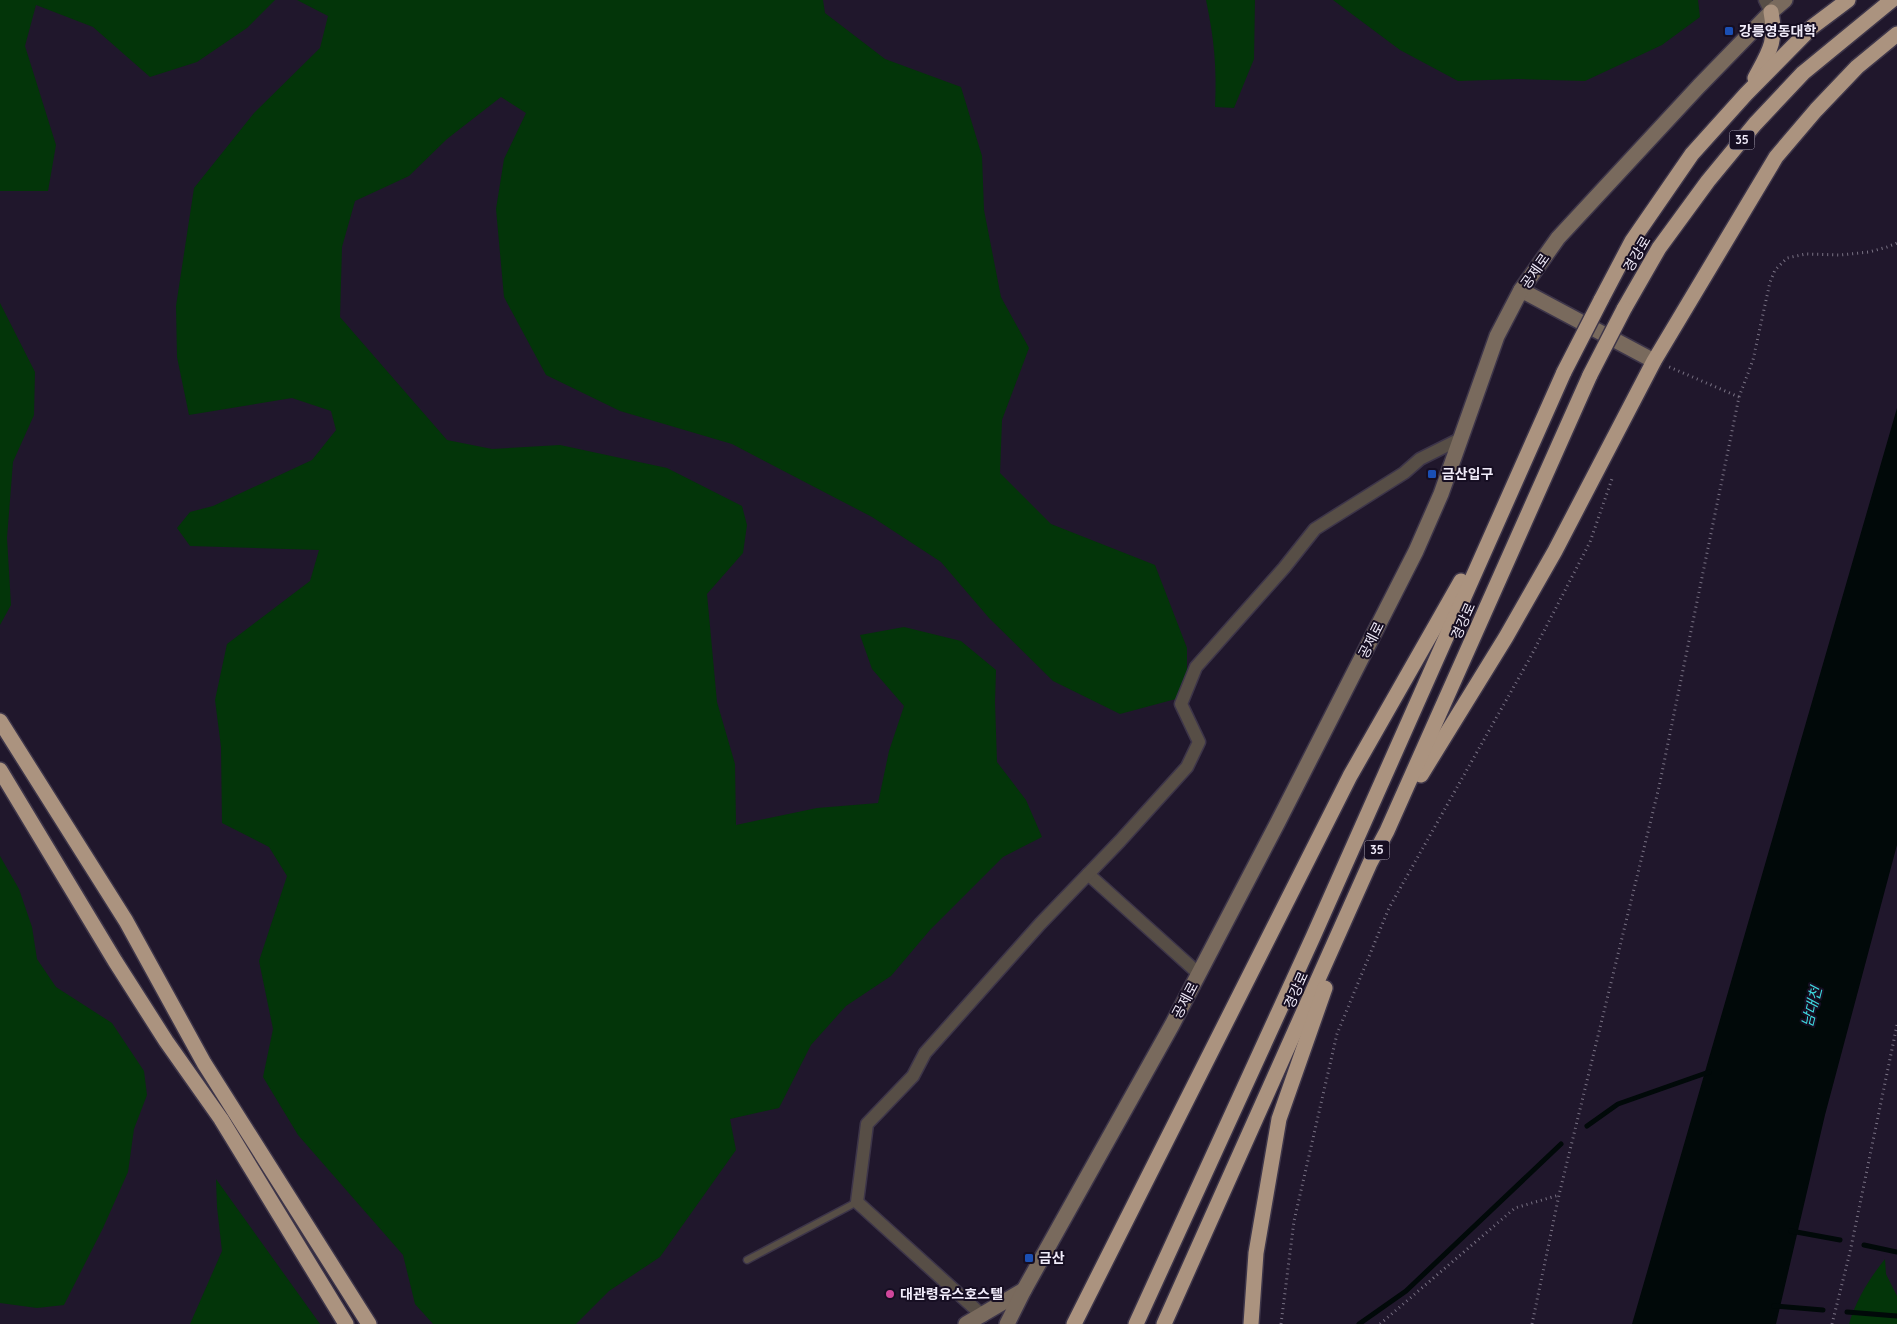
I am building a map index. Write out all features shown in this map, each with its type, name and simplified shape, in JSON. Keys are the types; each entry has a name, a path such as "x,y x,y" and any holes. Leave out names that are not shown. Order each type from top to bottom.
{"highway":[{"name":"경강로","path":"1136,1324 1308,946 1564,372 1632,241 1692,154 1746,94 1812,27 1848,0"},
{"name":"경강로","path":"1164,1324 1370,863 1387,831 1590,375 1624,309 1659,248 1708,181 1755,124 1803,73 1892,0"},
{"path":"1746,94 1769,51 1775,30 1768,6"},
{"path":"1387,831 1506,637 1550,560 1654,361 1776,157 1816,110 1858,67 1897,34"},
{"path":"1074,1324 1350,776 1504,506"},
{"path":"0,721 126,921 204,1062 370,1324"},
{"path":"0,770 115,961 166,1041 221,1118 346,1324"},
{"path":"1251,1324 1256,1253 1280,1118 1370,863"}],"street":[{"name":"공제로","path":"1007,1324 1024,1290 1168,1034 1416,551 1441,494 1497,336 1522,290 1558,238 1699,86 1768,6 1785,0"},
{"path":"1522,290 1654,361"},
{"path":"983,1316 857,1202 867,1124 912,1076 925,1054 1040,924 1187,767 1198,742 1181,704 1196,666 1284,568 1315,529 1404,473 1420,459 1460,439"},
{"path":"1088,874 1199,974"},
{"path":"966,1324 983,1316 1024,1290"}],"lane":[{"path":"747,1260 857,1202"}],"path":[{"path":"1532,1324 1559,1195 1659,787 1739,396 1753,360 1770,282 1775,270 1787,258 1806,254 1840,255 1869,252 1897,243"},
{"path":"1654,361 1739,396"},
{"path":"1281,1324 1294,1221 1337,1034 1389,908 1530,658 1590,542 1615,470"},
{"path":"1832,1324 1850,1252 1897,1025"},
{"path":"1380,1324 1515,1208 1559,1195"}],"green space":[{"path":"0,0 275,0 247,28 197,62 150,77 93,27 36,5 25,46 56,145 48,191 0,191"},
{"path":"297,0 823,0 825,13 885,59 961,87 982,156 984,210 1001,297 1029,348 1002,420 1000,473 1051,524 1155,565 1187,648 1187,696 1120,714 1053,681 989,618 941,562 872,517 732,444 620,411 546,375 504,297 496,209 504,159 526,113 501,97 447,139 409,176 355,201 342,247 340,317 447,440 492,449 560,445 667,468 742,506 747,525 743,553 707,594 717,702 735,764 736,825 817,808 878,803 889,751 904,706 872,669 860,635 904,627 961,641 996,670 997,762 1026,800 1042,837 1003,857 930,930 891,976 846,1006 811,1045 779,1108 730,1119 736,1150 660,1257 609,1291 576,1324 433,1324 415,1304 403,1255 298,1135 263,1077 273,1029 259,961 287,876 269,847 222,823 221,747 215,700 227,644 310,581 319,550 190,546 177,528 190,512 213,506 312,460 336,430 331,411 292,398 189,415 177,357 176,306 194,188 254,113 320,48 328,16"},
{"path":"1206,0 1255,0 1254,59 1234,108 1215,107 1216,79 1214,53"},
{"path":"1333,0 1698,0 1700,17 1662,45 1585,81 1518,79 1458,81 1400,50"},
{"path":"0,303 35,372 34,415 13,462 7,538 11,605 0,625"},
{"path":"0,856 19,889 32,927 37,959 56,987 112,1023 144,1071 147,1095 134,1129 128,1172 103,1228 64,1305 37,1308 0,1303"},
{"path":"216,1179 320,1324 190,1324 222,1251"},
{"path":"1885,1259 1886,1274 1897,1296 1897,1324 1849,1324 1864,1290"}],"water":[{"name":"남대천","path":"1897,408 1897,845 1825,1115 1776,1324 1632,1324"}],"waterway":[{"path":"1587,1126 1618,1104 1709,1072"},
{"path":"1359,1324 1406,1291 1561,1144"},
{"path":"1791,1231 1840,1240"},
{"path":"1864,1245 1897,1252"},
{"path":"1774,1306 1823,1310"},
{"path":"1847,1312 1897,1316"}],"place":[{"name":"강릉영동대학","path":"1729,31"},
{"name":"금산입구","path":"1432,474"},
{"name":"금산","path":"1029,1258"},
{"name":"대관령유스호스텔","path":"890,1294"}]}
